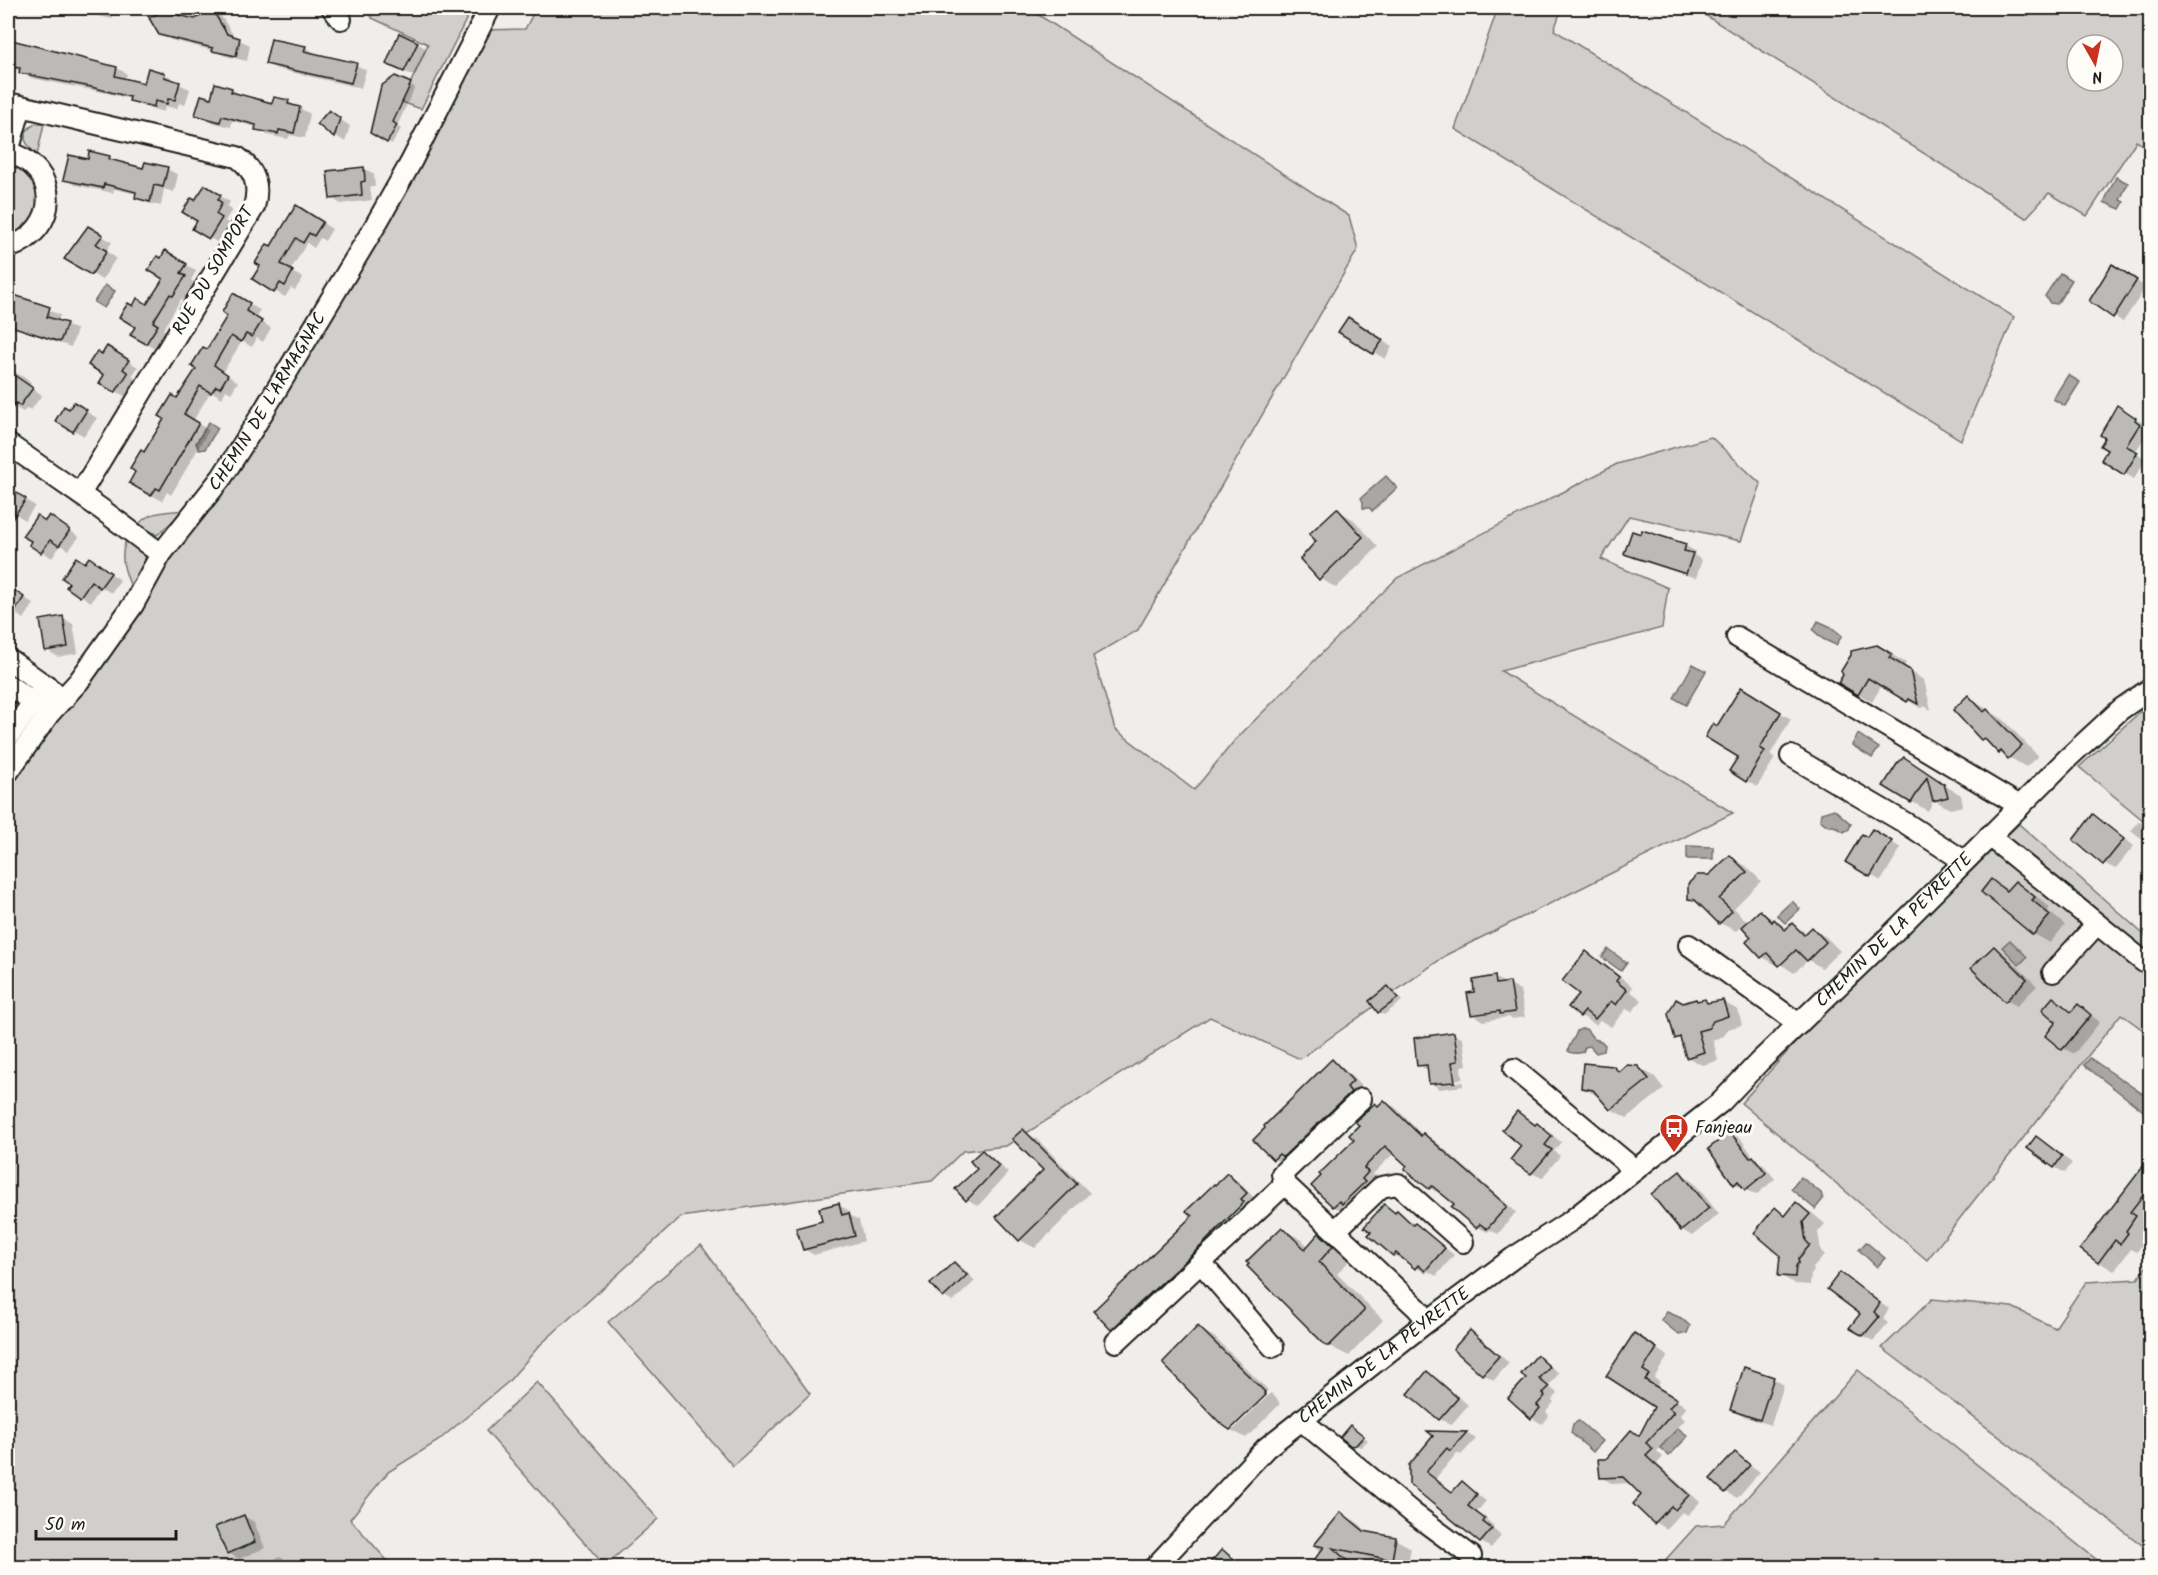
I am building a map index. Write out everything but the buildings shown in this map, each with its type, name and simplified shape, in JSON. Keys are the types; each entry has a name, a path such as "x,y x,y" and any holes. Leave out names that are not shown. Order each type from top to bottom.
{"street":[{"name":"CHEMIN DE L'ARMAGNAC","path":"8,772 49,714 79,681 133,605 161,554 222,477 320,319 410,164 490,8"},
{"path":"8,248 22,243 35,233 44,218 48,201 45,184 37,169 24,158 8,152 14,105"},
{"name":"RUE DU SOMPORT","path":"14,105 237,156 247,165 255,178 258,193 254,207 80,494"},
{"path":"8,444 161,554"},
{"path":"1737,637 2020,806"},
{"path":"8,659 64,699"},
{"path":"8,737 45,685"},
{"path":"8,686 49,714"},
{"name":"CHEMIN DE LA PEYRETTE","path":"1154,1568 1256,1459 1301,1420 1513,1258 1572,1220 1721,1102 2069,757 2121,709 2151,689"},
{"path":"1791,756 1965,861"},
{"path":"1989,836 2144,962"},
{"path":"2054,972 2097,924"},
{"path":"1689,945 1798,1024"},
{"path":"1514,1069 1635,1170"},
{"path":"1361,1099 1281,1174 1285,1184 1417,1308 1428,1322"},
{"path":"1116,1342 1285,1184"},
{"path":"1336,1230 1381,1186 1398,1184 1463,1242"},
{"path":"1202,1264 1273,1347"},
{"path":"1301,1420 1414,1514 1471,1556"}],"shaded area":[{"path":"369,8 472,8 421,109 402,102 428,44 372,18"},
{"path":"536,8 1028,8 1349,216 1358,249 1138,630 1093,656 1115,729 1194,790 1235,740 1397,578 1617,464 1711,437 1761,484 1741,541 1629,516 1601,559 1668,588 1662,628 1501,671 1733,813 1448,954 1300,1059 1210,1017 1006,1146 963,1151 932,1181 681,1217 540,1345 508,1382 438,1441 388,1472 350,1519 393,1567 8,1567 8,782 198,508 480,30 525,29"},
{"path":"1498,8 1562,8 1554,30 2014,317 1961,440 1455,129"},
{"path":"1694,8 2150,8 2150,149 2136,141 2087,216 2049,193 2026,218"},
{"path":"35,124 44,124 37,155 25,139 26,132"},
{"path":"8,159 34,178 40,201 30,227 8,240"},
{"path":"2116,177 2128,183 2120,200 2124,202 2120,209 2104,202"},
{"path":"2060,273 2072,280 2057,304 2050,303 2045,296"},
{"path":"105,285 115,291 104,308 94,302"},
{"path":"2068,375 2080,382 2065,406 2053,399"},
{"path":"209,422 218,428 205,449 199,450 196,443"},
{"path":"1386,476 1397,488 1372,511 1370,508 1363,508 1361,498"},
{"path":"185,510 157,535 139,524 143,519 154,514"},
{"path":"128,537 143,548 146,556 132,589 123,563 123,550"},
{"path":"1818,621 1831,627 1842,636 1836,645 1823,639 1813,630"},
{"path":"1693,664 1706,671 1686,705 1674,698"},
{"path":"2150,703 2150,826 2079,767"},
{"path":"1858,734 1879,748 1872,758 1852,745"},
{"path":"1834,809 1851,824 1844,832 1820,820 1821,813"},
{"path":"2019,824 2150,940 2150,1035 2121,1014 1927,1260 1741,1103 1797,1041"},
{"path":"1687,846 1713,847 1713,859 1687,859"},
{"path":"1792,901 1800,909 1785,923 1777,915"},
{"path":"2010,940 2027,957 2019,965 2002,947"},
{"path":"1608,949 1627,963 1621,971 1602,957"},
{"path":"1586,1029 1594,1039 1601,1041 1605,1045 1604,1051 1596,1053 1590,1046 1585,1047 1581,1053 1568,1051 1577,1031"},
{"path":"2090,1058 2150,1099 2150,1110 2146,1113 2084,1065"},
{"path":"1801,1177 1821,1193 1823,1199 1815,1209 1791,1189"},
{"path":"1866,1242 1885,1258 1877,1267 1859,1250"},
{"path":"701,1245 810,1394 733,1466 608,1322"},
{"path":"2150,1261 2150,1551 1882,1348 1932,1299 2012,1307 2055,1328 2086,1282 2138,1279"},
{"path":"1667,1312 1681,1318 1690,1326 1687,1333 1679,1335 1661,1320"},
{"path":"1858,1370 2097,1560 2093,1567 1659,1567 1696,1526 1724,1524"},
{"path":"537,1382 658,1519 605,1566 486,1431"},
{"path":"1579,1421 1602,1441 1593,1452 1571,1433 1573,1424"},
{"path":"1678,1428 1688,1436 1669,1456 1660,1448"}],"place":[{"name":"Fanjeau","path":"1674,1154"}]}
